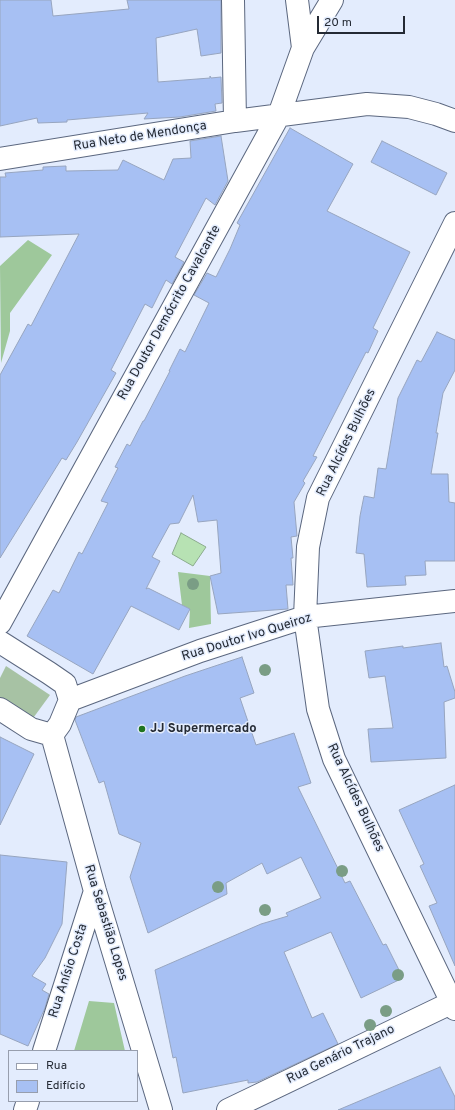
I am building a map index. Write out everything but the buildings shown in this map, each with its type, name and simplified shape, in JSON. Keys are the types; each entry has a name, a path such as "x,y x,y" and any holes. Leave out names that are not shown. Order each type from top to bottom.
{"street":[{"path":"233,0 235,121"},
{"path":"297,0 303,48"},
{"name":"Rua Doutor Demócrito Cavalcante","path":"0,623 279,115 303,48 332,0"},
{"name":"Rua Neto de Mendonça","path":"0,159 235,121 367,104 409,107 436,114 455,122"},
{"name":"Rua Alcídes Bulhões","path":"454,1004 334,759 318,709 305,617 308,547 318,498 455,223"},
{"name":"Rua Doutor Ivo Queiroz","path":"67,692 305,617 455,601"},
{"path":"0,642 49,673 67,692 60,724 52,735 31,730 0,709"},
{"name":"Rua Sebastião Lopes","path":"52,735 95,891 161,1110"},
{"name":"Rua Anísio Costa","path":"44,1050 95,891"},
{"name":"Rua Genário Trajano","path":"228,1110 454,1004"}],"shaded area":[{"path":"28,240 52,255 10,313 10,331 1,363 0,266"},
{"path":"181,533 206,547 193,566 172,554"},
{"path":"178,572 210,576 211,624 189,628 190,609 182,605"},
{"path":"6,666 50,695 31,721 0,702 0,678"},
{"path":"89,1001 114,1003 125,1050 74,1050"}],"place":[{"name":"JJ Supermercado","path":"142,729"}]}
